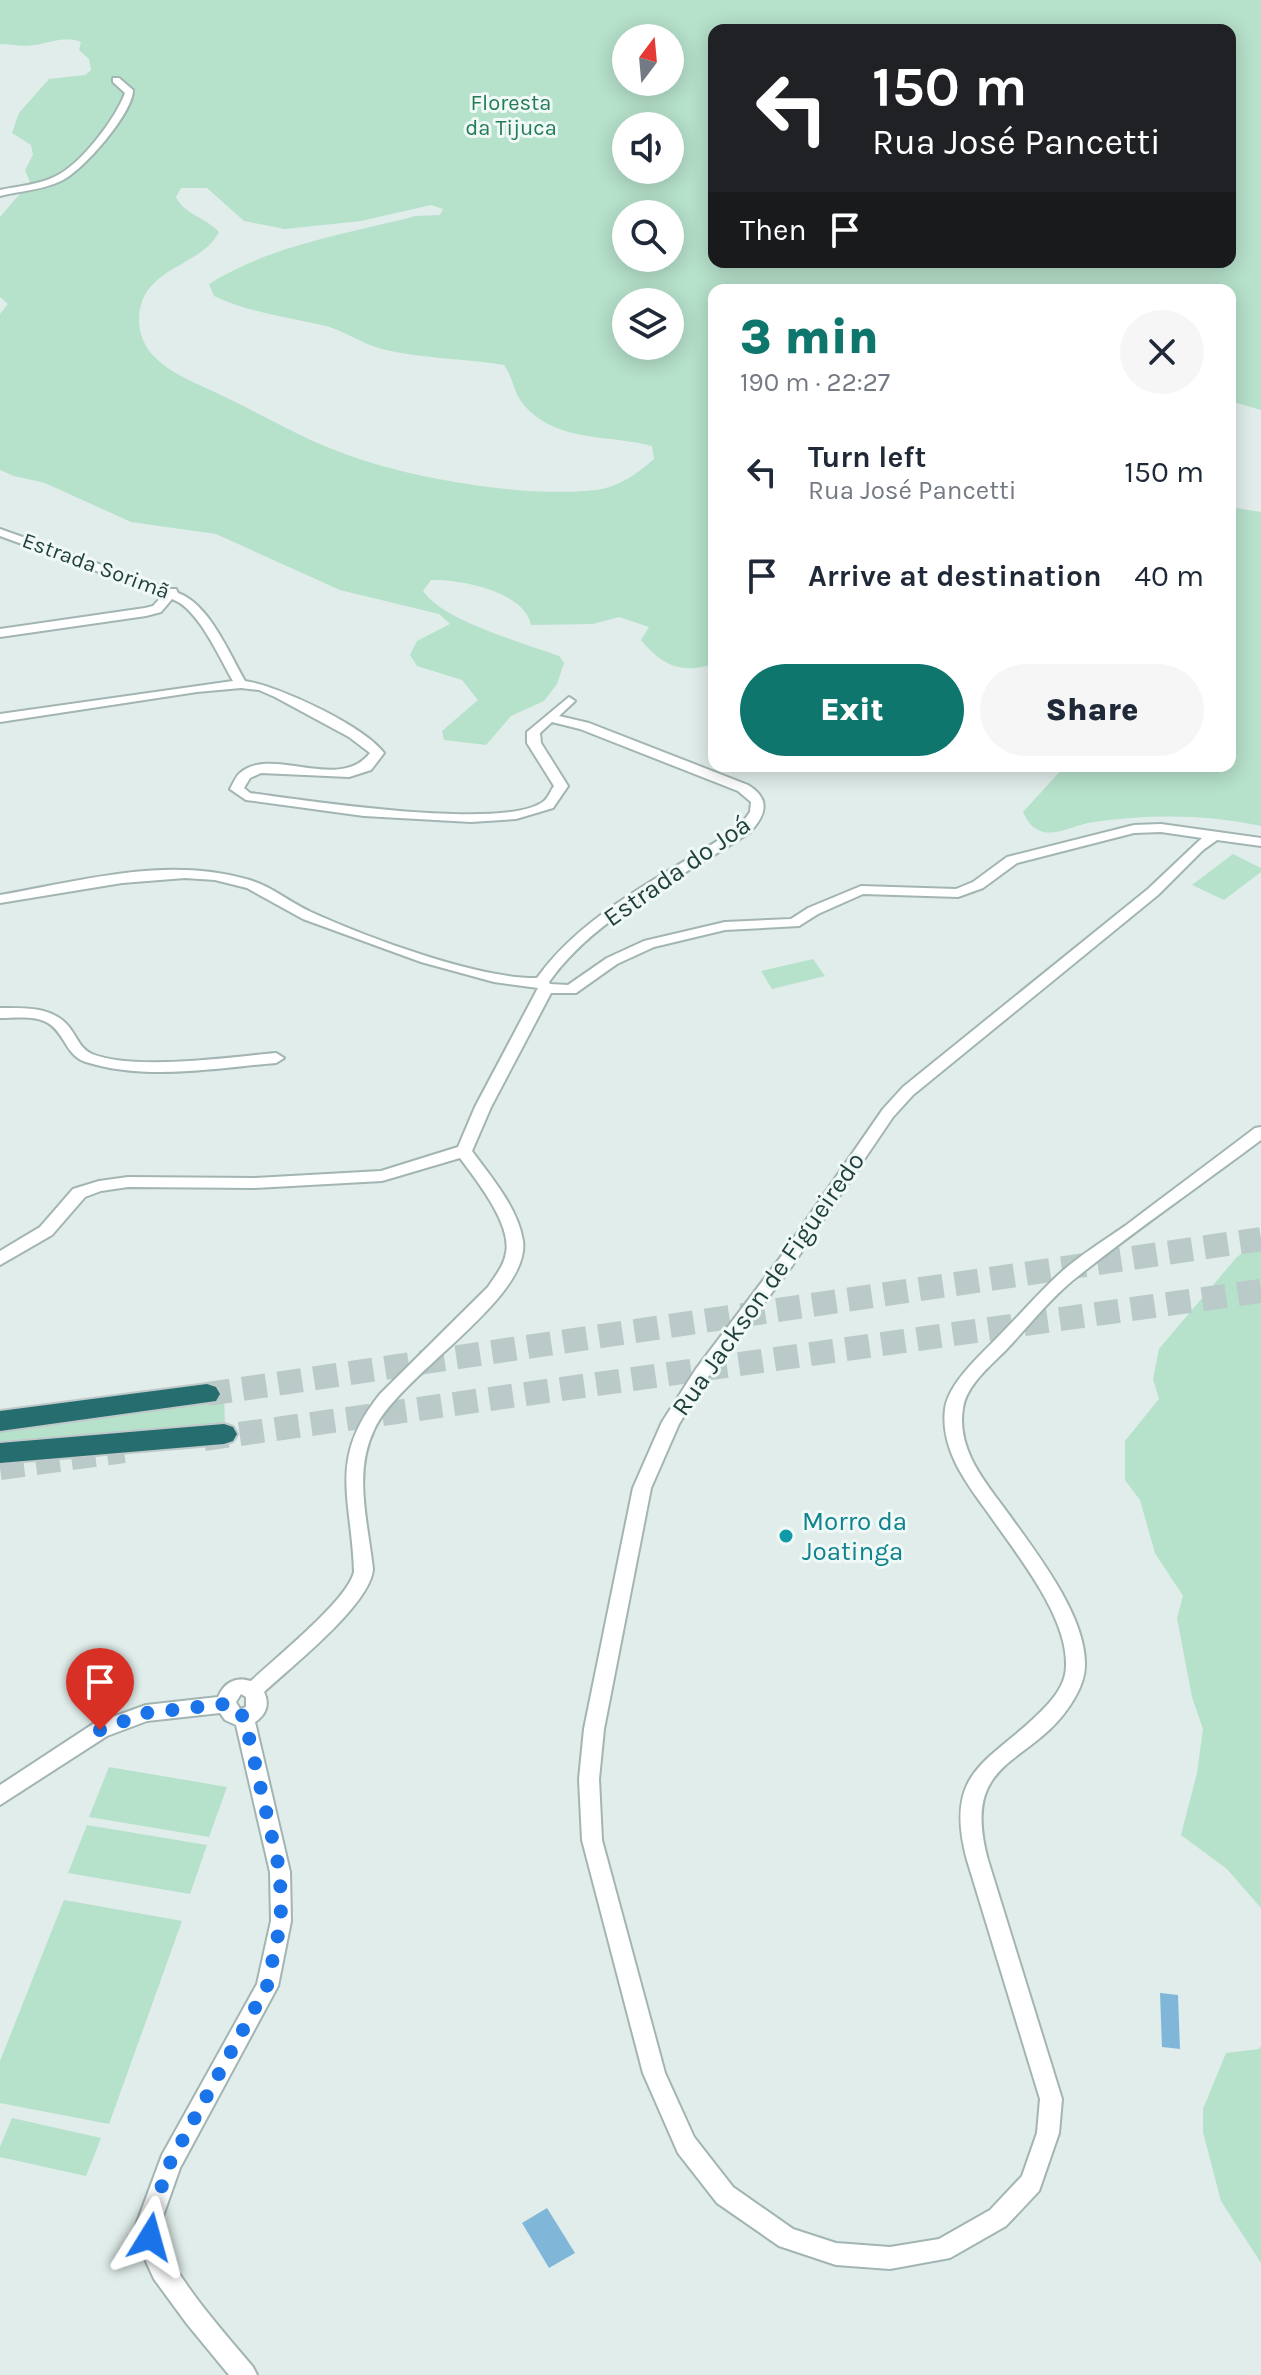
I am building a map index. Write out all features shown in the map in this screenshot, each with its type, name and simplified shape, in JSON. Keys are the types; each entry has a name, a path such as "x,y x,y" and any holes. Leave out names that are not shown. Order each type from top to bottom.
{"highway":[{"path":"0,1421 207,1394"},
{"path":"0,1453 224,1434"}],"street":[{"path":"0,193 52,181 75,168 86,151 114,124 128,102 130,92 116,80"},
{"name":"Estrada Sorimã","path":"0,532 187,600 197,610 241,684"},
{"path":"0,633 146,612 157,609 172,592"},
{"path":"0,718 197,688 241,684 262,687 354,734 370,744 377,753 364,768 348,773 262,769 242,778 237,789 246,796 361,811 483,818 513,817 541,810 553,802 561,786 534,743 533,732 569,701"},
{"name":"Estrada do Joá","path":"549,718 584,726 743,788 759,803 758,814 745,829 605,921 557,959 543,985 571,990 612,961 663,939 725,926 794,923 861,890 958,893 978,885 1012,860 1134,829 1217,834 1261,842"},
{"name":"Rua Jackson de Figueiredo","path":"1217,834 1198,847 1153,892 1028,996 908,1091 888,1113 786,1262 702,1373 671,1422 642,1488 594,1729 589,1779 592,1840 654,2073 686,2145 725,2195 787,2238 836,2254 890,2258 942,2250 998,2218 1031,2183 1048,2133 1051,2099 969,1819 973,1790 985,1771 1046,1721 1068,1695 1077,1665 1074,1642 1062,1612 963,1462 954,1436 954,1406 972,1374 1064,1279 1261,1132"},
{"path":"0,899 132,879 210,876 243,882 305,915 491,978 543,985 464,1151 382,1176 255,1183 128,1182 99,1186 79,1193 46,1231 0,1259"},
{"path":"0,1013 45,1017 59,1023 77,1051 93,1059 176,1066 276,1058"},
{"path":"253,1691 343,1606 364,1573 353,1462 372,1416 405,1379 469,1318 511,1266 516,1251 512,1233 490,1188 464,1151"},
{"path":"243,1688 253,1691 258,1698 258,1707 244,1716 229,1713 224,1704 232,1691 243,1688"},
{"path":"0,1796 100,1730 146,1713 224,1704"},
{"path":"244,1716 280,1872 281,1921 267,1986 170,2163 145,2233 162,2271 245,2375"}],"green space":[{"name":"Floresta da Tijuca","path":"0,0 1261,0 1261,410 1236,403 1236,284 708,284 708,666 682,668 665,662 641,640 649,627 619,617 593,624 531,625 517,603 489,589 431,580 423,591 448,612 485,630 559,656 564,663 557,684 544,701 511,716 486,745 444,740 442,731 478,700 462,680 417,666 410,655 417,641 450,624 439,614 340,590 216,534 131,522 45,483 0,470 0,314 8,304 0,297 0,217 30,182 25,170 33,155 31,145 12,133 19,113 49,79 85,75 91,70 89,59 79,50 81,42 63,39 30,46 0,44","holes":["181,188 207,188 244,221 285,229 361,221 431,205 443,209 440,215 416,216 283,250 209,284 214,296 228,302 326,326 382,349 504,365 523,404 536,417 566,431 652,446 654,459 627,479 596,490 503,489 435,478 372,463 329,448 170,370 158,361 142,337 139,322 141,304 148,290 159,279 198,254 219,232 180,203 176,197"]},
{"path":"1236,508 1261,512 1261,826 1199,817 1156,817 1093,822 1044,832 1036,829 1023,812 1060,772 1236,772"},
{"path":"1233,854 1261,868 1261,872 1224,900 1192,885"},
{"path":"813,959 825,976 772,989 761,971"},
{"path":"1261,1238 1261,1908 1227,1869 1181,1835 1197,1773 1203,1729 1192,1697 1177,1618 1183,1596 1155,1553 1140,1500 1125,1480 1125,1441 1159,1399 1153,1379 1159,1349 1236,1258"},
{"path":"224,1398 225,1424 0,1441 0,1429"},
{"path":"109,1767 227,1787 209,1837 89,1817"},
{"path":"87,1825 207,1845 190,1894 68,1873"},
{"path":"64,1900 182,1921 109,2124 0,2103 0,2061"},
{"path":"1261,2046 1261,2263 1221,2201 1203,2132 1203,2109 1226,2053 1259,2049"},
{"path":"12,2118 101,2138 86,2176 0,2157 0,2147"}],"water":[{"path":"1160,1993 1178,1995 1180,2049 1162,2047"},
{"path":"547,2208 575,2253 549,2268 522,2223"}],"tunnel":[{"path":"207,1394 1261,1239"},
{"path":"204,1439 1261,1291"},
{"path":"0,1468 124,1451"}],"place":[{"name":"Morro da Joatinga","path":"786,1536"}],"route":[{"path":"100,1730 146,1713 224,1704 233,1716 244,1716 280,1872 281,1921 267,1986 170,2163 145,2233 150,2237"}]}
